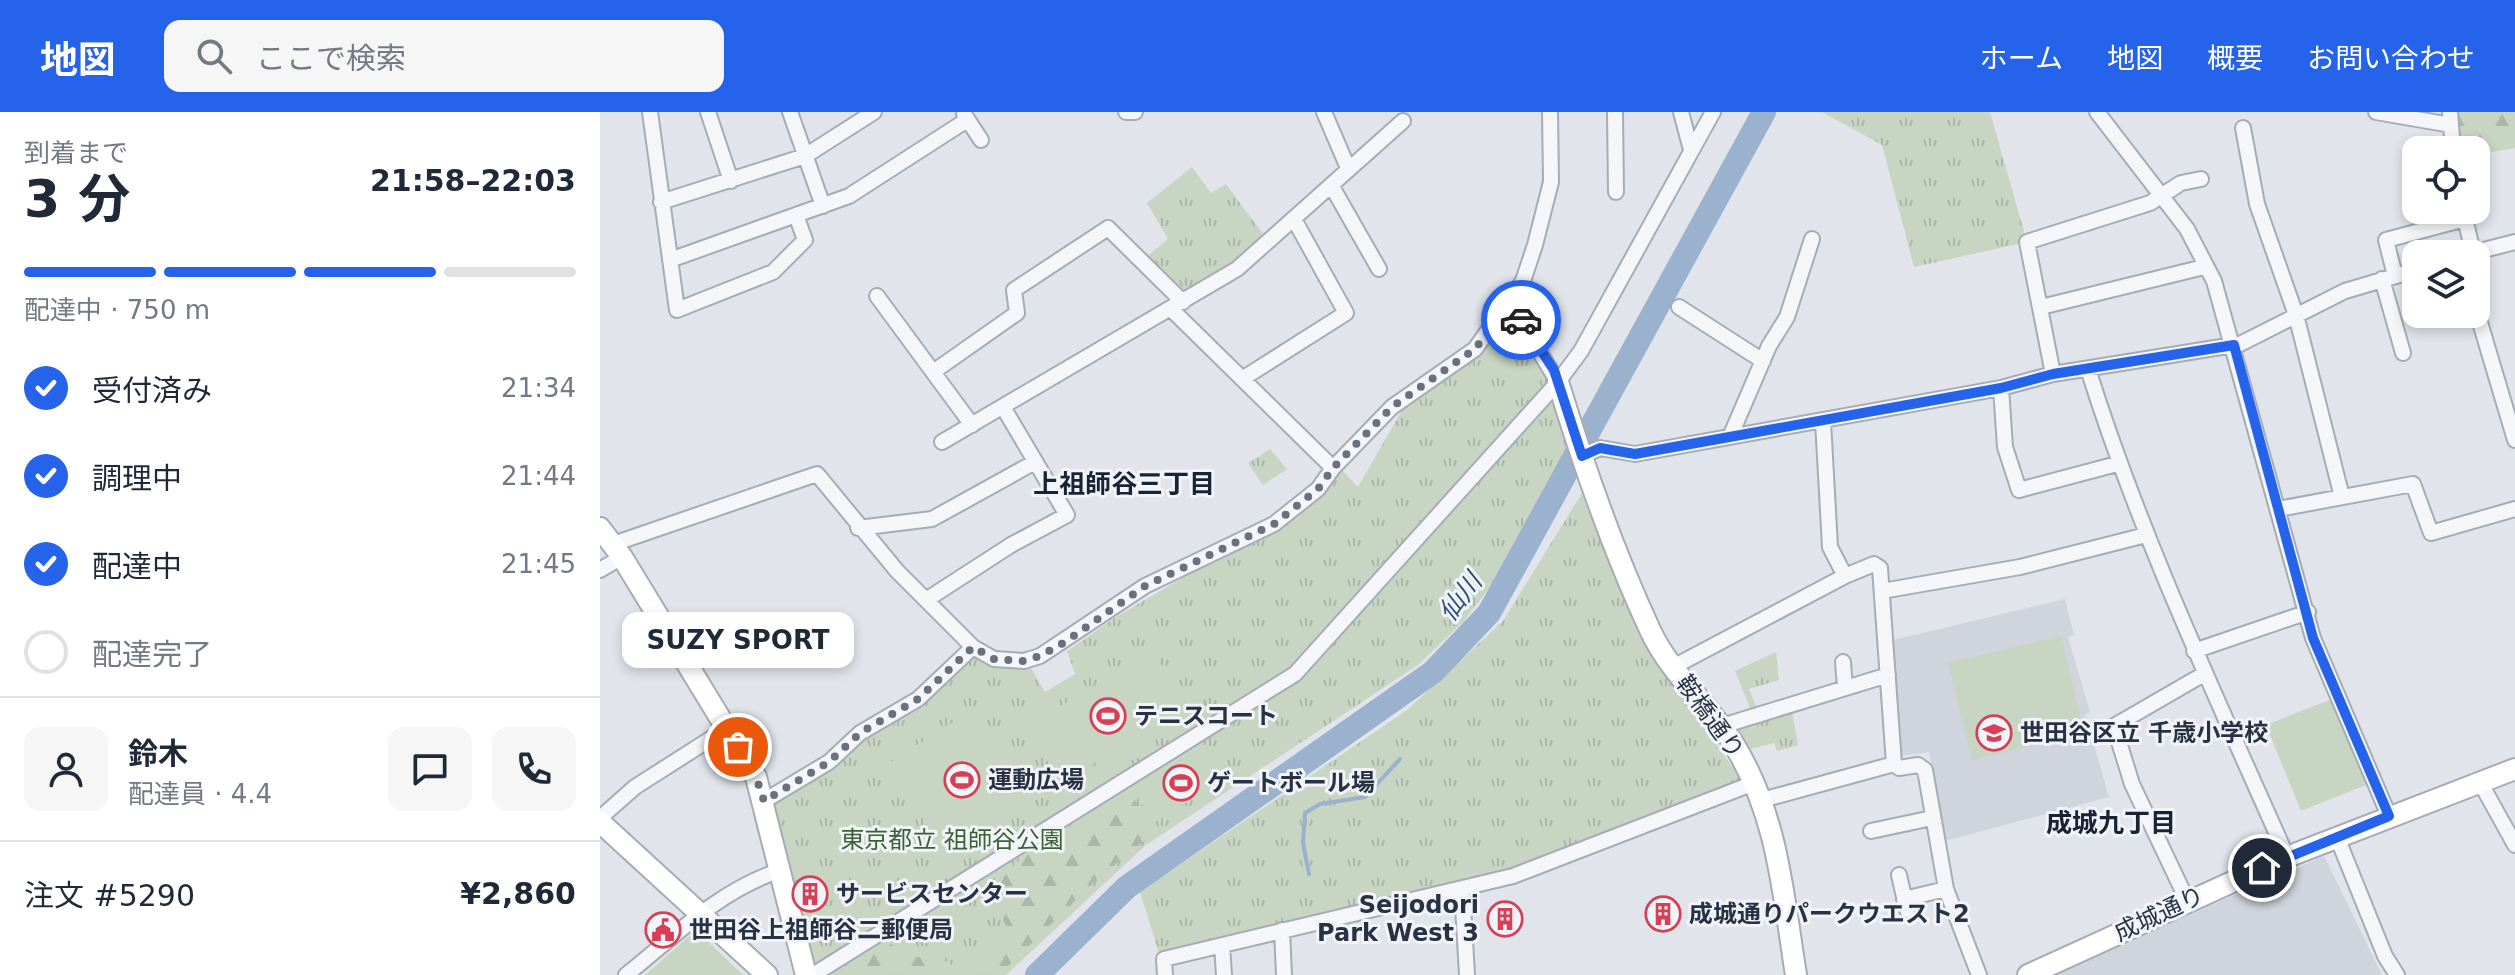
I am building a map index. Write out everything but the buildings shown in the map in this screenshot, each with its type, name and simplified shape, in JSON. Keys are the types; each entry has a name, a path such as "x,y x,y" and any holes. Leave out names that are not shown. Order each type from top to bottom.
{"street":[{"path":"650,112 677,310 773,272 805,240 796,215"},
{"path":"708,112 731,181"},
{"path":"790,112 823,206"},
{"path":"661,202 805,156 859,116 874,112"},
{"path":"1324,112 1348,168"},
{"path":"600,570 612,543 817,474 858,528 973,647 994,659 1024,661 1040,656 1145,586 1274,524 1318,489 1333,468 1392,407 1475,349 1510,303 1527,269 1551,182 1550,112"},
{"path":"1615,112 1616,192"},
{"path":"1681,112 1691,150"},
{"path":"813,975 1295,674 1558,382 1581,351 1713,112"},
{"path":"2097,112 2187,229 2204,267 2214,281 2327,676 2389,816"},
{"path":"2376,112 2450,118"},
{"path":"670,260 849,196 965,116 981,140"},
{"path":"942,442 1237,269 1295,221 1348,168 1403,121"},
{"path":"2243,128 2257,204 2296,315 2342,497"},
{"path":"2053,374 2027,242 2161,199 2181,183 2201,179"},
{"path":"1331,185 1379,269"},
{"path":"1242,379 1346,313 1295,221"},
{"path":"2403,353 2389,278 2386,240 2434,224"},
{"path":"933,372 1017,313 1014,290 1108,228 1242,379 1333,468"},
{"path":"1730,437 1763,361 1787,317 1812,239"},
{"path":"2490,248 2515,242"},
{"path":"2041,307 2204,267"},
{"path":"1592,460 2001,388 2053,374 2234,345 2345,291 2402,274"},
{"path":"877,296 972,425"},
{"path":"1510,303 1558,382"},
{"path":"1679,307 1763,361"},
{"path":"2482,328 2515,440"},
{"path":"2088,369 2117,464 2194,651 2287,857"},
{"name":"鞍橋通り","path":"1558,382 1571,425 1592,460 1620,563 1651,632 1673,667 1722,726 1758,792 1777,849 1796,975"},
{"path":"2001,388 2005,447 2019,490 2117,464"},
{"path":"926,600 1011,545 1067,515 1003,407"},
{"path":"1823,421 1830,547 1845,576"},
{"path":"858,528 932,519 1035,462"},
{"path":"2278,509 2413,484 2431,533 2515,509"},
{"path":"1882,591 2020,567 2146,535"},
{"path":"612,543 756,777 806,975"},
{"path":"1673,667 1845,576 1874,564 1880,568 1894,764 1899,768 1918,765 1925,770 1946,889 1979,975"},
{"path":"2194,651 2308,612"},
{"path":"764,801 829,762 860,733 918,699 973,647"},
{"path":"1843,662 1845,688"},
{"path":"2187,900 2132,784 2114,726 2204,674"},
{"path":"1722,726 1888,675"},
{"path":"726,729 635,787 600,820 767,975"},
{"path":"1165,975 1164,959 1513,876 1758,792 1894,764"},
{"name":"成城通り","path":"2028,975 2287,857 2515,769"},
{"path":"2480,782 2515,845"},
{"path":"1871,831 1932,818"},
{"path":"2337,837 2385,956 2397,975"},
{"path":"626,975 716,899 751,880 778,871"},
{"path":"1899,875 1906,904 1946,889"},
{"path":"1462,888 1467,975"},
{"path":"1282,930 1284,975"},
{"path":"1222,945 1224,975"}],"shaded area":[{"name":"世田谷区立 千歳小学校","path":"2065,599 2074,635 2068,637 2090,712 2085,714 2109,797 1945,841 1929,752 1900,756 1893,640"},
{"path":"2324,856 2382,975 2053,975"}],"green space":[{"path":"1822,112 1990,112 2027,242 1914,267 1882,145"},
{"path":"2458,112 2515,112 2515,148 2490,152 2490,136 2460,136"},
{"path":"1192,167 1211,193 1226,184 1267,239 1234,267 1183,297 1144,259 1168,239 1147,203"},
{"name":"東京都立 祖師谷公園","path":"1507,313 1542,365 1571,440 1489,588 1463,622 1418,665 1146,845 1006,975 814,975 770,807 775,799 971,653 1028,663 1045,692 1075,674 1067,651 1116,617 1235,547 1284,526 1340,468 1358,487 1405,405"},
{"path":"1270,449 1287,469 1263,485 1248,463"},
{"path":"1582,493 1596,532 1631,606 1673,677 1741,780 1514,871 1159,953 1140,892 1407,710 1503,621"},
{"path":"2061,636 2084,733 1972,760 1948,663"},
{"name":"テニスコート","path":"1153,652 1190,706 1061,783 1026,726"},
{"path":"1776,652 1779,680 1749,689 1757,708 1751,710 1735,671"},
{"path":"2332,699 2366,785 2301,811 2266,725"},
{"path":"1791,706 1798,745 1777,751 1774,743 1750,749 1735,723"},
{"name":"運動広場","path":"977,707 1035,797 945,854 889,763"},
{"name":"ゲートボール場","path":"1207,744 1228,776 1154,823 1133,790"},
{"path":"1129,791 1156,832 1099,877 999,975 850,975 846,960 883,940 916,957 938,957 967,974 1006,945 1007,928 989,891 1016,863 1067,826 1082,841 1108,822 1105,805"},
{"path":"696,930 743,975 645,975"}],"waterway":[{"name":"仙川","path":"1037,975 1127,887 1433,672 1489,613 1764,112"},
{"path":"1309,874 1303,843 1305,813 1320,804 1365,797 1400,759"}],"way so far":[{"path":"738,747 756,777 764,801 829,762 860,733 918,699 973,647 994,659 1024,661 1040,656 1145,586 1274,524 1318,489 1333,468 1392,407 1475,349 1510,303 1521,320"}],"place":[{"name":"テニスコート","path":"1108,716"},
{"name":"世田谷区立 千歳小学校","path":"1994,733"},
{"name":"SUZY SPORT","path":"738,747"},
{"name":"運動広場","path":"962,780"},
{"name":"ゲートボール場","path":"1181,783"},
{"name":"サービスセンター","path":"810,894"},
{"name":"成城通りパークウエスト2","path":"1663,914"},
{"name":"Seijodori Park West 3","path":"1505,919"},
{"name":"世田谷上祖師谷二郵便局","path":"663,930"}],"district":[{"name":"上祖師谷三丁目","path":"1124,484"},
{"name":"成城九丁目","path":"2111,823"}],"route":[{"path":"1521,320 1554,370 1582,456 1600,448 1635,454 2001,388 2053,374 2234,345 2313,638 2389,816 2262,868"}]}
